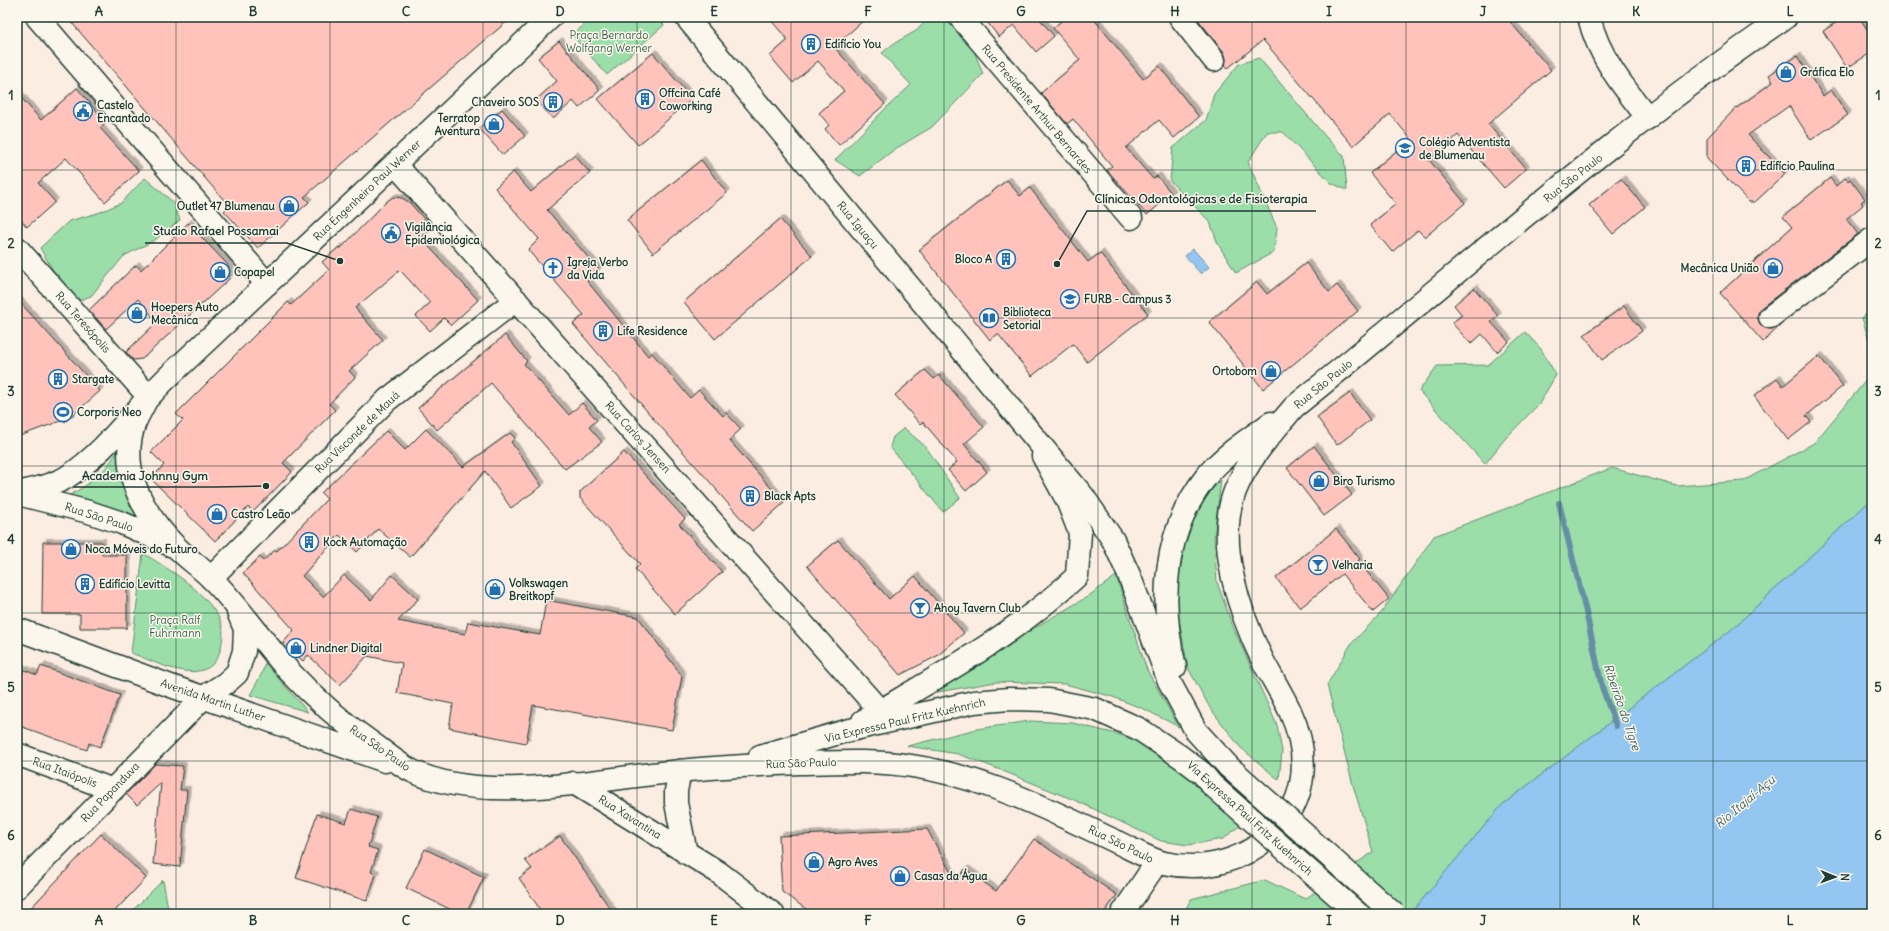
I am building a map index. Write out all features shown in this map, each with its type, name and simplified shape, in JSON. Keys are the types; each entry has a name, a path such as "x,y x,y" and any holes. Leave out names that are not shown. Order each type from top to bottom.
{"main road":[{"path":"37,17 267,284"},
{"name":"Rua Engenheiro Paul Werner","path":"148,396 551,17"},
{"name":"Rua Iguaçu","path":"686,17 1031,433"},
{"name":"Rua Presidente Arthur Bernardes","path":"960,17 1131,218"},
{"path":"1180,17 1214,60"},
{"path":"1589,17 1592,29 1603,54 1614,73 1648,118"},
{"name":"Rua São Paulo","path":"148,396 134,424 129,448 131,476 138,495 151,516 178,548 211,578 234,603 287,668 324,706 357,733 410,770 442,781 470,787 512,789 718,766 865,761 905,764 942,770 983,782 1076,822 1157,862 1176,865 1226,863 1252,850 1276,831 1300,796 1303,771 1302,747 1292,714 1261,657 1239,600 1227,551 1234,494 1260,448 1294,407 1541,203 1728,56 1786,17"},
{"name":"Rua Carlos Jensen","path":"395,164 880,711"},
{"path":"1770,317 1872,239"},
{"name":"Rua Teresópolis","path":"17,248 148,396"},
{"name":"Rua Visconde de Mauá","path":"211,578 387,400 516,300"},
{"name":"Rua São Paulo","path":"17,493 45,486 66,477 108,441 148,396"},
{"path":"1196,731 1177,674 1168,630 1166,602 1167,576 1175,533 1188,504 1207,476 1243,442 1294,407"},
{"path":"1031,433 1083,496 1113,540 1129,575 1169,681 1196,731 1229,767 1394,914"},
{"path":"846,731 987,648 1056,596 1076,576 1080,534 1067,500 1031,433"},
{"name":"Rua São Paulo","path":"17,493 82,510 122,523 178,548"},
{"name":"Rua São Paulo","path":"204,697 226,683 237,673 242,658 244,651 245,629 234,603"},
{"name":"Avenida Martin Luther","path":"17,629 410,770"},
{"name":"Rua Papanduva","path":"17,887 204,697"},
{"name":"Via Expressa Paul Fritz Kuehnrich","path":"718,766 789,748 846,731 974,702 1009,699 1049,700 1095,710 1138,729 1181,757 1202,773 1212,785 1358,914"},
{"name":"Rua Itaiópolis","path":"17,754 113,790"},
{"path":"680,771 676,791 676,803 686,853"},
{"name":"Rua Xavantina","path":"574,783 718,872 773,914"},
{"path":"1122,914 1157,862"}],"green space":[{"name":"Praça Bernardo Wolfgang Werner","path":"594,17 656,17 664,25 607,75 572,35"},
{"path":"930,17 946,17 953,23 960,36 974,51 983,74 932,127 895,149 860,176 835,160 911,85 882,53 893,44 916,31"},
{"path":"1259,58 1325,136 1344,156 1347,190 1331,183 1283,132 1267,132 1248,162 1277,228 1274,252 1236,273 1218,244 1210,222 1170,181 1173,148 1206,120 1214,94 1239,64"},
{"path":"145,178 173,202 180,220 155,240 124,256 91,296 77,301 61,284 40,248 69,221 98,213 121,203"},
{"path":"1872,308 1872,350 1862,318"},
{"path":"1525,332 1541,349 1556,375 1539,404 1504,440 1485,464 1419,391 1437,366 1488,365"},
{"path":"1872,373 1872,499 1731,630 1502,805 1410,914 1183,914 1191,899 1265,880 1305,899 1373,852 1353,785 1327,685 1351,644 1382,612 1434,536 1612,468 1677,486 1743,481 1814,443"},
{"path":"904,428 926,447 960,498 943,512 890,447 893,437"},
{"path":"117,452 120,471 143,524 91,502 70,495 102,472"},
{"path":"1221,480 1214,538 1217,582 1233,627 1277,725 1282,751 1279,780 1240,747 1210,708 1188,668 1176,603 1177,565 1187,525 1202,500"},
{"name":"Praça Ralf Fuhrmann","path":"143,553 195,589 212,607 219,618 223,634 220,651 214,663 205,669 193,672 180,670 167,667 131,653"},
{"path":"1116,576 1147,670 1179,727 1144,709 1110,696 1065,684 996,682 920,695 1087,597"},
{"path":"265,663 308,712 250,695 262,673"},
{"path":"1030,721 1073,723 1132,738 1180,768 1242,824 1223,839 1188,845 1161,841 1079,802 993,767 958,754 907,746 977,729"},
{"path":"163,880 169,914 129,914"}],"water":[{"path":"1193,249 1209,267 1201,274 1185,256"},
{"name":"Rio Itajaí-Açu","path":"1872,499 1872,914 1410,914 1502,805 1731,630"}],"building":[{"path":"67,17 512,17 304,197 309,202 258,248 224,211 229,206"},
{"path":"768,17 867,17 834,47 885,104 839,145 825,129 829,125 819,113 844,91 818,61 793,83 770,56 788,40"},
{"path":"983,17 1038,17 1054,36 1036,52 1014,25 999,37"},
{"path":"1066,17 1092,17 1143,79 1159,66 1199,117 1174,138 1159,120 1126,148 1153,179 1157,176 1172,194 1147,215 1107,170 1112,166 1073,119 1067,124 1041,93 1080,60 1053,28"},
{"name":"Colégio Adventista de Blumenau","path":"1196,17 1506,17 1551,70 1488,124 1526,169 1504,188 1458,135 1429,160 1465,203 1425,237 1418,230 1392,252 1370,225 1396,204 1370,173 1411,139 1390,114 1353,146 1263,40 1228,68 1225,65 1226,59 1224,52"},
{"path":"1845,17 1859,17 1872,37 1872,52 1847,68 1823,31"},
{"path":"559,41 600,90 579,108 573,101 553,119 536,100 557,81 538,58"},
{"name":"Offcina Café Coworking","path":"653,53 692,99 638,145 598,99"},
{"path":"1797,56 1823,96 1831,90 1848,115 1811,140 1789,106 1748,135 1785,174 1755,202 1749,202 1707,158 1707,138 1734,110 1773,82 1769,75"},
{"path":"77,88 106,122 100,128 139,171 105,202 66,158 38,183 55,202 27,227 17,215 17,93 41,120"},
{"path":"502,109 525,136 503,155 479,128"},
{"path":"574,155 590,173 547,210 599,270 587,281 648,356 652,353 690,398 699,390 723,416 726,413 741,429 729,440 784,503 752,531 573,324 584,315 528,250 539,239 495,188 513,172 531,192"},
{"path":"701,160 727,193 653,253 627,220"},
{"path":"1830,178 1836,186 1845,178 1848,181 1850,179 1865,199 1861,202 1863,205 1846,219 1858,234 1762,307 1758,313 1758,319 1760,325 1765,328 1772,329 1786,320 1763,342 1720,293 1792,227 1783,217"},
{"path":"1621,179 1645,207 1613,234 1589,205"},
{"name":"Bloco A","path":"1007,180 1020,196 1030,188 1088,262 1100,253 1148,314 1087,362 1073,344 1032,376 998,334 990,340 919,250"},
{"path":"393,197 402,198 410,203 432,228 421,238 478,300 451,325 444,318 430,331 416,316 430,303 400,270 355,308 383,340 349,371 355,377 329,404 335,410 283,463 292,472 253,512 248,507 215,541 151,479 164,465 151,452 183,420 176,414 288,302 291,305 329,270 322,262 339,247 340,249 386,202"},
{"path":"780,219 812,256 715,339 684,302"},
{"path":"188,223 227,264 230,270 229,279 142,359 133,360 126,352 157,322 138,299 106,329 89,310 136,265 141,270"},
{"path":"1306,263 1329,292 1337,285 1358,311 1263,389 1209,322 1257,282 1267,294"},
{"path":"1474,288 1498,316 1491,322 1509,342 1497,352 1482,334 1471,344 1452,323 1462,315 1454,305"},
{"path":"17,299 100,391 65,422 63,420 17,437"},
{"path":"1624,306 1642,331 1602,360 1584,335"},
{"path":"505,335 527,361 524,364 569,415 582,403 597,420 589,427 602,442 565,469 491,383 437,430 418,408"},
{"path":"1819,356 1843,386 1806,416 1811,422 1788,440 1754,396 1777,378 1783,386"},
{"path":"925,370 934,379 939,375 984,427 964,444 987,472 966,491 948,470 957,462 923,422 920,424 895,395"},
{"path":"1350,393 1370,420 1337,445 1317,417"},
{"path":"426,429 463,467 510,433 515,438 511,442 542,486 511,508 485,471 410,557 378,529 357,552 339,535 302,576 323,597 344,575 371,600 392,575 418,599 398,621 465,634 468,622 540,635 546,600 638,617 682,676 672,730 533,705 526,743 449,728 453,704 397,693 402,663 367,656 340,685 308,655 303,661 283,643 294,630 243,573 260,557 263,561 275,550 277,551 327,499 321,493 386,431 405,450"},
{"name":"Biro Turismo","path":"1314,446 1352,495 1324,516 1287,468"},
{"path":"624,452 685,519 679,524 722,572 675,614 635,569 640,564 580,498 580,492"},
{"path":"1336,529 1360,559 1358,561 1389,599 1373,612 1342,574 1300,608 1276,578"},
{"path":"838,540 889,599 915,576 964,633 937,656 900,675 807,566"},
{"name":"Edifício Levitta","path":"43,542 102,542 102,555 127,555 127,628 80,628 80,614 42,614"},
{"path":"41,666 120,695 100,747 89,743 87,750 17,725 17,667 37,675"},
{"path":"155,764 183,766 180,790 187,790 180,867 153,864 161,783 137,805 126,794"},
{"path":"351,809 377,817 368,847 378,850 371,872 376,874 367,901 296,878 317,814 346,823"},
{"name":"Casas da Água","path":"927,829 956,882 965,869 996,891 1034,839 1117,895 1103,914 813,914 782,892 779,836"},
{"path":"101,834 146,878 112,914 25,914"},
{"path":"560,836 614,914 543,914 519,878 532,869 525,860"},
{"path":"425,849 484,877 466,914 460,914 406,888"}],"waterway":[{"name":"Ribeirão do Tigre","path":"1559,503 1586,612 1602,687 1616,726"}],"place":[{"name":"Edifício You","path":"811,44"},
{"name":"Gráfica Elo","path":"1786,72"},
{"name":"Offcina Café Coworking","path":"645,99"},
{"name":"Chaveiro SOS","path":"553,102"},
{"name":"Castelo Encantado","path":"83,111"},
{"name":"Terratop Aventura","path":"494,124"},
{"name":"Colégio Adventista de Blumenau","path":"1405,148"},
{"name":"Edifício Paulina","path":"1746,166"},
{"name":"Outlet 47 Blumenau","path":"289,206"},
{"name":"Vigilância Epidemiológica","path":"391,233"},
{"name":"Bloco A","path":"1006,259"},
{"name":"Studio Rafael Possamai","path":"340,261"},
{"name":"Clínicas Odontológicas e de Fisioterapia","path":"1057,264"},
{"name":"Igreja Verbo da Vida","path":"553,268"},
{"name":"Mecânica União","path":"1773,268"},
{"name":"Copapel","path":"220,272"},
{"name":"FURB - Campus 3","path":"1070,299"},
{"name":"Hoepers Auto Mecânica","path":"137,313"},
{"name":"Biblioteca Setorial","path":"989,318"},
{"name":"Life Residence","path":"603,331"},
{"name":"Ortobom","path":"1271,371"},
{"name":"Stargate","path":"58,379"},
{"name":"Corporis Neo","path":"63,412"},
{"name":"Biro Turismo","path":"1319,481"},
{"name":"Academia Johnny Gym","path":"266,486"},
{"name":"Black Apts","path":"750,496"},
{"name":"Castro Leão","path":"217,514"},
{"name":"Kock Automação","path":"309,542"},
{"name":"Noca Móveis do Futuro","path":"71,549"},
{"name":"Velharia","path":"1318,565"},
{"name":"Edifício Levitta","path":"85,584"},
{"name":"Volkswagen Breitkopf","path":"495,589"},
{"name":"Ahoy Tavern Club","path":"920,608"},
{"name":"Lindner Digital","path":"296,648"},
{"name":"Agro Aves","path":"814,862"},
{"name":"Casas da Água","path":"900,876"}]}
